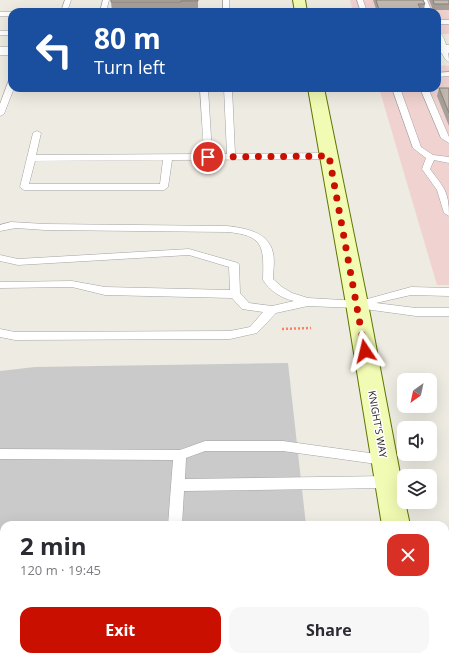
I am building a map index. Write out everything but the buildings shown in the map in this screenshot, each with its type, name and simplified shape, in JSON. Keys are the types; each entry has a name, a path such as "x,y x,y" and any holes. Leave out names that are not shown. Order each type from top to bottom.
{"main road":[{"name":"KNIGHT'S WAY","path":"317,92 357,304 395,521"}],"lane":[{"path":"441,42 445,52"},
{"path":"1,110 8,92"},
{"path":"204,92 208,157"},
{"path":"228,92 231,157"},
{"path":"397,92 417,148 431,157 449,160"},
{"path":"426,92 445,138 449,141"},
{"path":"37,133 24,187 164,187 168,157"},
{"path":"31,158 329,156"},
{"path":"431,157 426,169 441,190 449,213"},
{"path":"0,228 7,225 19,225 45,228 244,230 262,241 267,249 268,280 278,290 288,296 308,302 357,304 416,312 449,312"},
{"path":"0,258 18,262 189,252 234,265 235,294 246,306 272,310 308,302"},
{"path":"0,285 72,284 105,291 235,294"},
{"path":"357,304 411,291 449,292"},
{"path":"0,333 15,336 230,335 253,330 272,310"},
{"path":"0,454 180,454 205,446 284,446 384,460"},
{"path":"175,521 180,454"},
{"path":"178,485 388,482"}],"shaded area":[{"path":"350,0 449,0 449,34 441,34 441,8 352,8"},
{"path":"441,65 449,66 449,285 437,285 380,92 441,92"},
{"path":"288,363 306,521 0,521 0,371 35,367"}],"route":[{"path":"208,157 329,156 365,351"}]}
